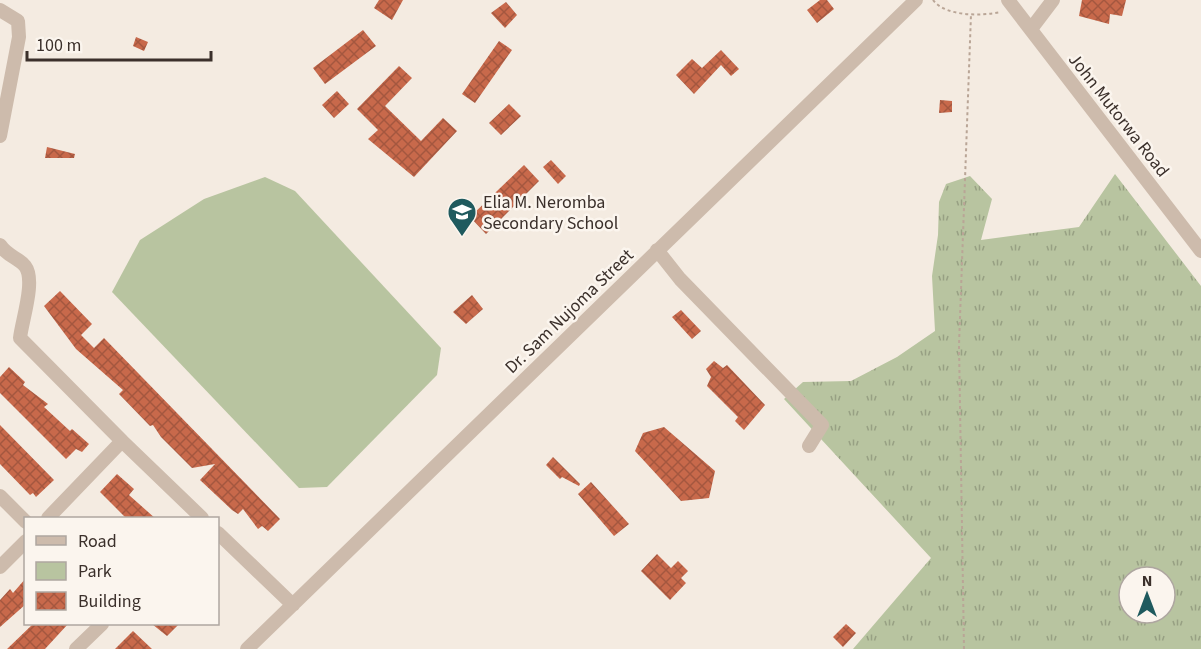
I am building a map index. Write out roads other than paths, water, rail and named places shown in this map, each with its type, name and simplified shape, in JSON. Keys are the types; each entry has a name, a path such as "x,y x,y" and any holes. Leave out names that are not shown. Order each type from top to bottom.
{"street":[{"name":"Dr. Sam Nujoma Street","path":"247,649 916,0"},
{"path":"1030,29 1053,0"},
{"name":"John Mutorwa Road","path":"1011,3 1201,251"},
{"path":"0,10 18,21 19,37 0,134"},
{"path":"657,250 680,279 822,425 809,446"},
{"path":"2,251 25,266 30,280 21,338 200,517"},
{"path":"50,517 122,441"},
{"path":"0,496 24,520"},
{"path":"219,534 293,605"},
{"path":"0,567 24,543"},
{"path":"76,649 101,625"}],"place":[{"name":"Elia M. Neromba Secondary School","path":"462,238"}]}
